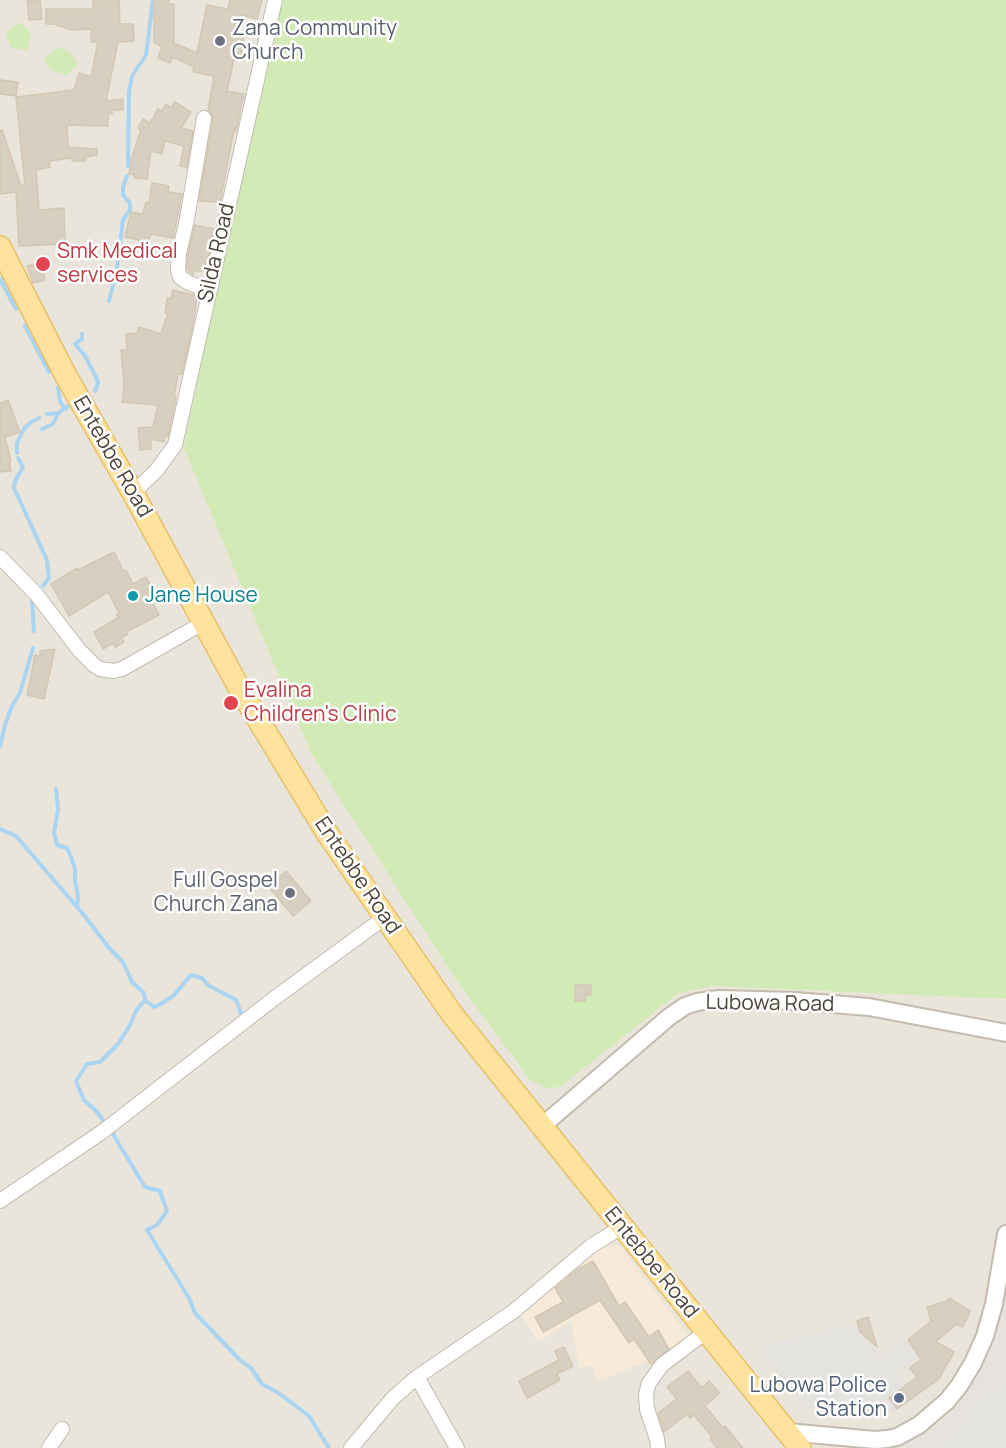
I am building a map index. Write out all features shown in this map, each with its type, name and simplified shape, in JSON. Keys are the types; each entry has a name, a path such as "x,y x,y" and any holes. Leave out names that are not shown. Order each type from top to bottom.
{"main road":[{"name":"Entebbe Road","path":"0,247 66,376 134,493 203,623 280,758 327,833 452,1014 794,1440"}],"street":[{"name":"Silda Road","path":"134,493 156,471 175,445 275,0"},
{"path":"204,118 178,270 180,277 209,291"},
{"path":"0,556 37,595 79,650 100,669 114,671 122,669 203,623"},
{"path":"0,1201 106,1129 276,997 384,918"},
{"name":"Lubowa Road","path":"541,1127 669,1017 697,1002 719,999 795,1001 869,1007 1006,1034"},
{"path":"351,1448 393,1398 417,1377 505,1317 591,1246 622,1227"},
{"path":"794,1440 875,1440 897,1437 919,1425 946,1401 959,1386 973,1363 985,1336 994,1304 1006,1234"},
{"path":"658,1448 647,1409 646,1394 649,1383 662,1365 707,1331"},
{"path":"417,1377 457,1448"},
{"path":"49,1448 62,1429"}],"shaded area":[{"path":"0,0 1006,0 1006,1448 0,1448"},
{"path":"619,1245 691,1339 655,1368 648,1361 598,1381 591,1365 579,1368 571,1321 538,1342 518,1310 589,1253"},
{"path":"1006,1269 1006,1448 891,1448 928,1433 956,1409 976,1376 993,1330"},
{"path":"854,1324 880,1357 903,1338 919,1357 897,1374 914,1396 892,1412 856,1414 806,1410 756,1347"},
{"path":"1006,1379 1006,1448 941,1448 976,1401"}],"green space":[{"path":"283,0 1006,0 1006,999 712,986 677,994 560,1087 546,1088 530,1080 452,974 311,753 184,448 232,206"},
{"path":"17,23 23,24 31,36 27,50 11,48 6,33"},
{"path":"62,48 72,53 77,64 67,75 51,70 44,60 54,50"}],"building":[{"path":"27,0 40,0 42,19 29,20"},
{"path":"93,0 119,0 120,24 133,24 134,41 118,42 106,101 123,99 123,110 112,110 112,114 108,114 108,126 67,125 68,147 97,149 97,155 86,157 86,161 72,161 72,158 49,161 50,167 36,170 39,210 64,208 65,244 19,246 16,192 0,194 0,130 2,130 21,186 25,185 16,97 74,90 79,73 91,77 98,42 91,42 91,29 72,30 46,24 46,9 93,9"},
{"path":"154,0 169,0 169,4 174,4 174,43 197,53 207,5 228,9 230,0 262,0 257,19 241,15 237,36 244,37 244,43 241,56 235,55 227,91 244,94 236,131 234,130 220,202 199,201 213,119 208,110 214,76 193,72 194,67 173,57 170,63 158,58 162,47 154,42"},
{"path":"0,80 18,82 16,96 0,94"},
{"path":"175,102 191,112 181,128 193,131 187,167 180,166 184,146 165,141 162,154 151,151 147,179 134,178 134,175 129,174 141,130 138,128 143,119 150,123 158,109 162,111 166,104 171,108"},
{"path":"152,183 169,186 168,192 182,194 173,238 151,234 148,242 125,237 131,212 143,214 146,202 149,203"},
{"path":"195,225 214,229 205,271 194,271 193,275 187,269"},
{"path":"42,263 45,280 33,283 27,266"},
{"path":"173,290 197,296 194,318 182,374 178,374 168,436 165,435 164,442 151,439 151,449 140,450 138,428 153,427 158,405 122,402 124,385 121,350 127,350 126,334 137,333 139,327 161,334 168,313 165,313 167,298 171,298"},
{"path":"8,400 20,432 5,437 11,471 0,472 0,403"},
{"path":"114,552 123,571 126,570 133,584 146,577 155,594 150,597 159,615 126,632 128,634 121,638 124,642 115,647 113,643 103,649 94,632 118,618 119,613 108,592 69,616 51,584 77,568 78,570"},
{"path":"55,649 44,699 27,695 35,655 40,656 40,651"},
{"path":"286,871 311,901 293,916 268,886"},
{"path":"575,985 591,985 591,995 585,995 585,1001 575,1001"},
{"path":"593,1261 619,1306 625,1302 649,1337 658,1330 669,1349 651,1364 634,1339 629,1343 600,1300 543,1332 535,1317 563,1302 555,1288 578,1269"},
{"path":"949,1298 970,1311 963,1327 956,1324 936,1342 954,1352 939,1379 897,1409 889,1398 917,1377 910,1368 921,1359 908,1340 931,1321 927,1307 947,1301"},
{"path":"868,1317 877,1347 860,1332 857,1321"},
{"path":"564,1347 573,1366 557,1374 560,1380 527,1398 519,1381 559,1360 555,1351"},
{"path":"688,1371 702,1388 709,1381 720,1393 705,1406 743,1448 717,1448 710,1439 712,1437 694,1415 690,1418 687,1414 664,1432 658,1413 677,1399 667,1387"}],"waterway":[{"path":"128,166 129,92 132,76 146,55 153,0"},
{"path":"109,301 117,269 123,220 130,210 130,203 123,195 127,176"},
{"path":"0,279 16,309"},
{"path":"25,326 49,372"},
{"path":"82,334 82,339 75,344 85,356 97,379 95,391"},
{"path":"58,388 60,401 65,409"},
{"path":"42,429 53,424 58,413 70,405"},
{"path":"47,414 58,413"},
{"path":"17,453 17,443 24,429 39,418"},
{"path":"18,458 23,467 15,481 14,488 47,560 49,578 43,586"},
{"path":"32,600 34,631"},
{"path":"0,746 12,706 20,693 33,648"},
{"path":"56,789 58,809 54,833 57,845 67,848 75,869 77,907"},
{"path":"0,829 16,836 123,962 132,982 144,993 145,1000 136,1011 118,1044 100,1062 87,1064 76,1081 84,1100 97,1112 113,1134 145,1187 160,1191 167,1211 157,1225 147,1230 189,1298 195,1313 240,1360 251,1368 262,1384 277,1392 309,1416 329,1448"},
{"path":"145,1000 154,1007 159,1005 173,996 191,975 202,978 208,985 236,1000 242,1015"}],"place":[{"name":"Zana Community Church","path":"220,41"},
{"name":"Smk Medical services","path":"43,264"},
{"name":"Jane House","path":"133,596"},
{"name":"Evalina Children's Clinic","path":"231,703"},
{"name":"Full Gospel Church Zana","path":"290,893"},
{"name":"Lubowa Police Station","path":"899,1398"}]}
